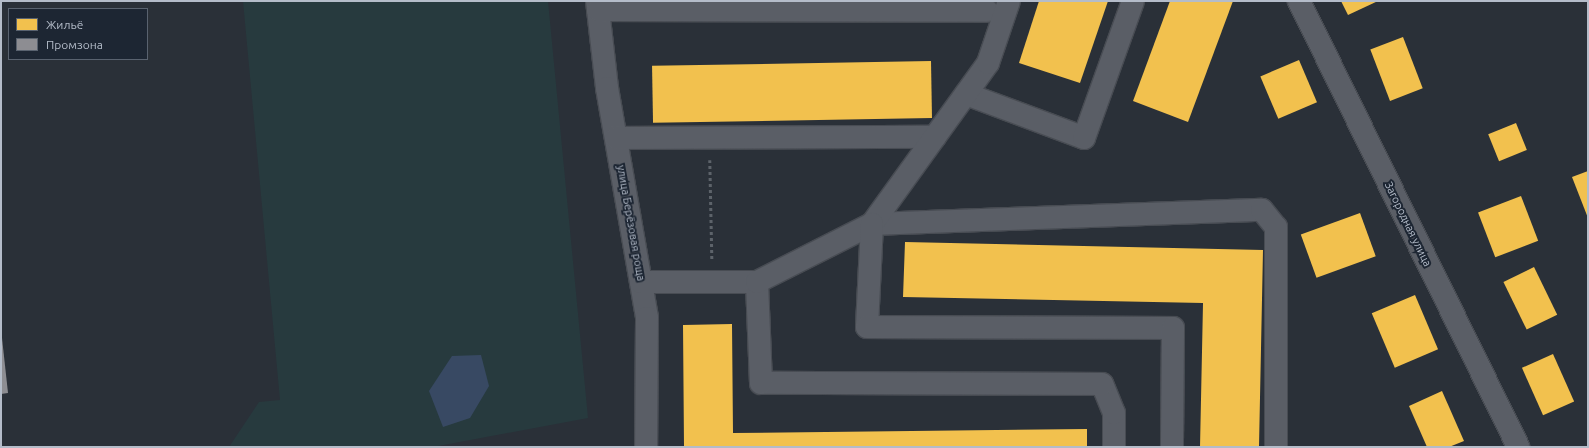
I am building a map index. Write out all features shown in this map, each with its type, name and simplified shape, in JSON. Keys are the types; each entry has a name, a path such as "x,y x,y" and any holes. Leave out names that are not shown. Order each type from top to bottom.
{"street":[{"path":"1009,1 988,63 872,224 867,327 1173,328 1172,447"},
{"path":"966,94 1084,138 1134,1"},
{"name":"Загородная улица","path":"1299,1 1518,447"},
{"path":"597,5 987,6 988,63"},
{"name":"улица Берёзовая роща","path":"597,5 606,88 647,318 646,447"},
{"path":"616,138 935,137"},
{"path":"641,282 757,282 872,224 1262,210 1276,227 1276,447"},
{"path":"757,282 761,383 1102,384 1114,413 1114,447"}],"path":[{"path":"709,138 712,282"}],"green space":[{"path":"243,1 548,1 588,418 433,447 229,447 259,402 280,400"}],"water":[{"path":"481,355 489,386 470,418 443,427 429,391 452,356"}],"building: Жильё":[{"path":"1039,1 1108,1 1080,83 1019,63"},
{"path":"1170,1 1233,1 1188,122 1133,101"},
{"path":"1341,1 1378,1 1348,15"},
{"path":"1403,37 1423,88 1390,101 1370,50"},
{"path":"1299,60 1317,102 1278,119 1260,76"},
{"path":"931,61 932,118 653,123 652,66"},
{"path":"1516,123 1527,150 1499,161 1488,134"},
{"path":"1588,171 1588,218 1572,177"},
{"path":"1521,196 1538,241 1495,257 1478,212"},
{"path":"1360,213 1376,256 1317,278 1301,235"},
{"path":"905,242 1263,250 1259,447 1200,447 1203,303 903,297"},
{"path":"1534,267 1557,315 1527,330 1503,282"},
{"path":"1415,295 1438,349 1395,368 1372,313"},
{"path":"732,324 733,433 1087,429 1087,447 684,447 683,325"},
{"path":"1553,354 1574,402 1543,415 1522,368"},
{"path":"1442,391 1464,441 1449,447 1427,447 1409,406"}],"building: Промзона":[{"path":"1,329 8,393 1,394"}]}
